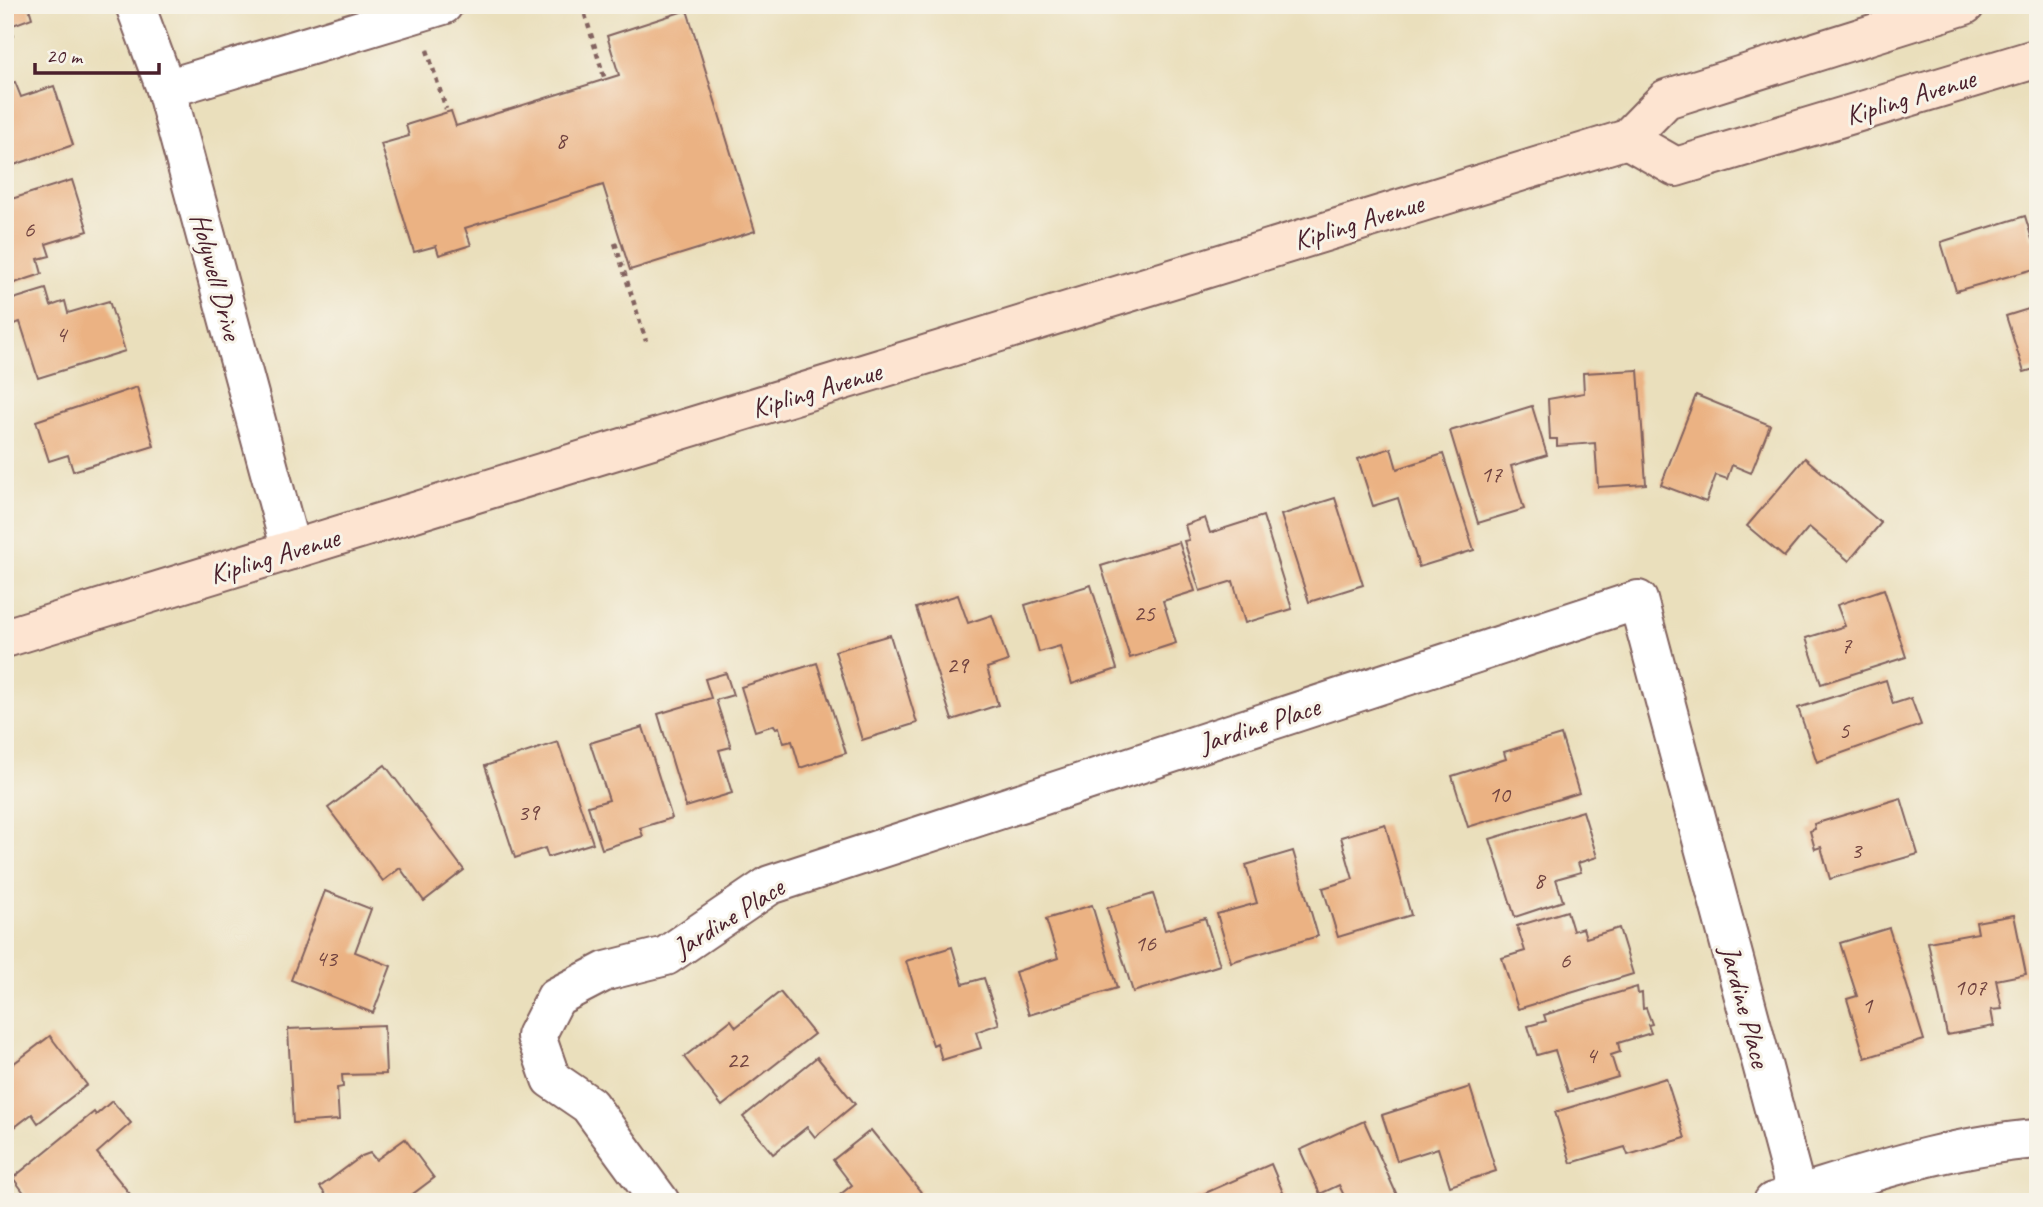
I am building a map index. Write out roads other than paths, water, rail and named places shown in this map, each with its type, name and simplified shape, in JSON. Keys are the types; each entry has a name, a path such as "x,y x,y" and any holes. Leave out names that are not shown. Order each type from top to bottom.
{"main road":[{"name":"Kipling Avenue","path":"5,638 1627,139 1666,99 1965,5"},
{"name":"Kipling Avenue","path":"1627,139 1676,167 2038,58"}],"street":[{"name":"Holywell Drive","path":"135,5 166,89 291,550"},
{"path":"166,89 430,9"},
{"name":"Jardine Place","path":"660,1202 589,1105 551,1079 536,1036 556,997 606,971 666,956 769,885 1638,600 1785,1198"},
{"path":"1785,1198 1914,1160 2006,1141 2038,1139"}]}
